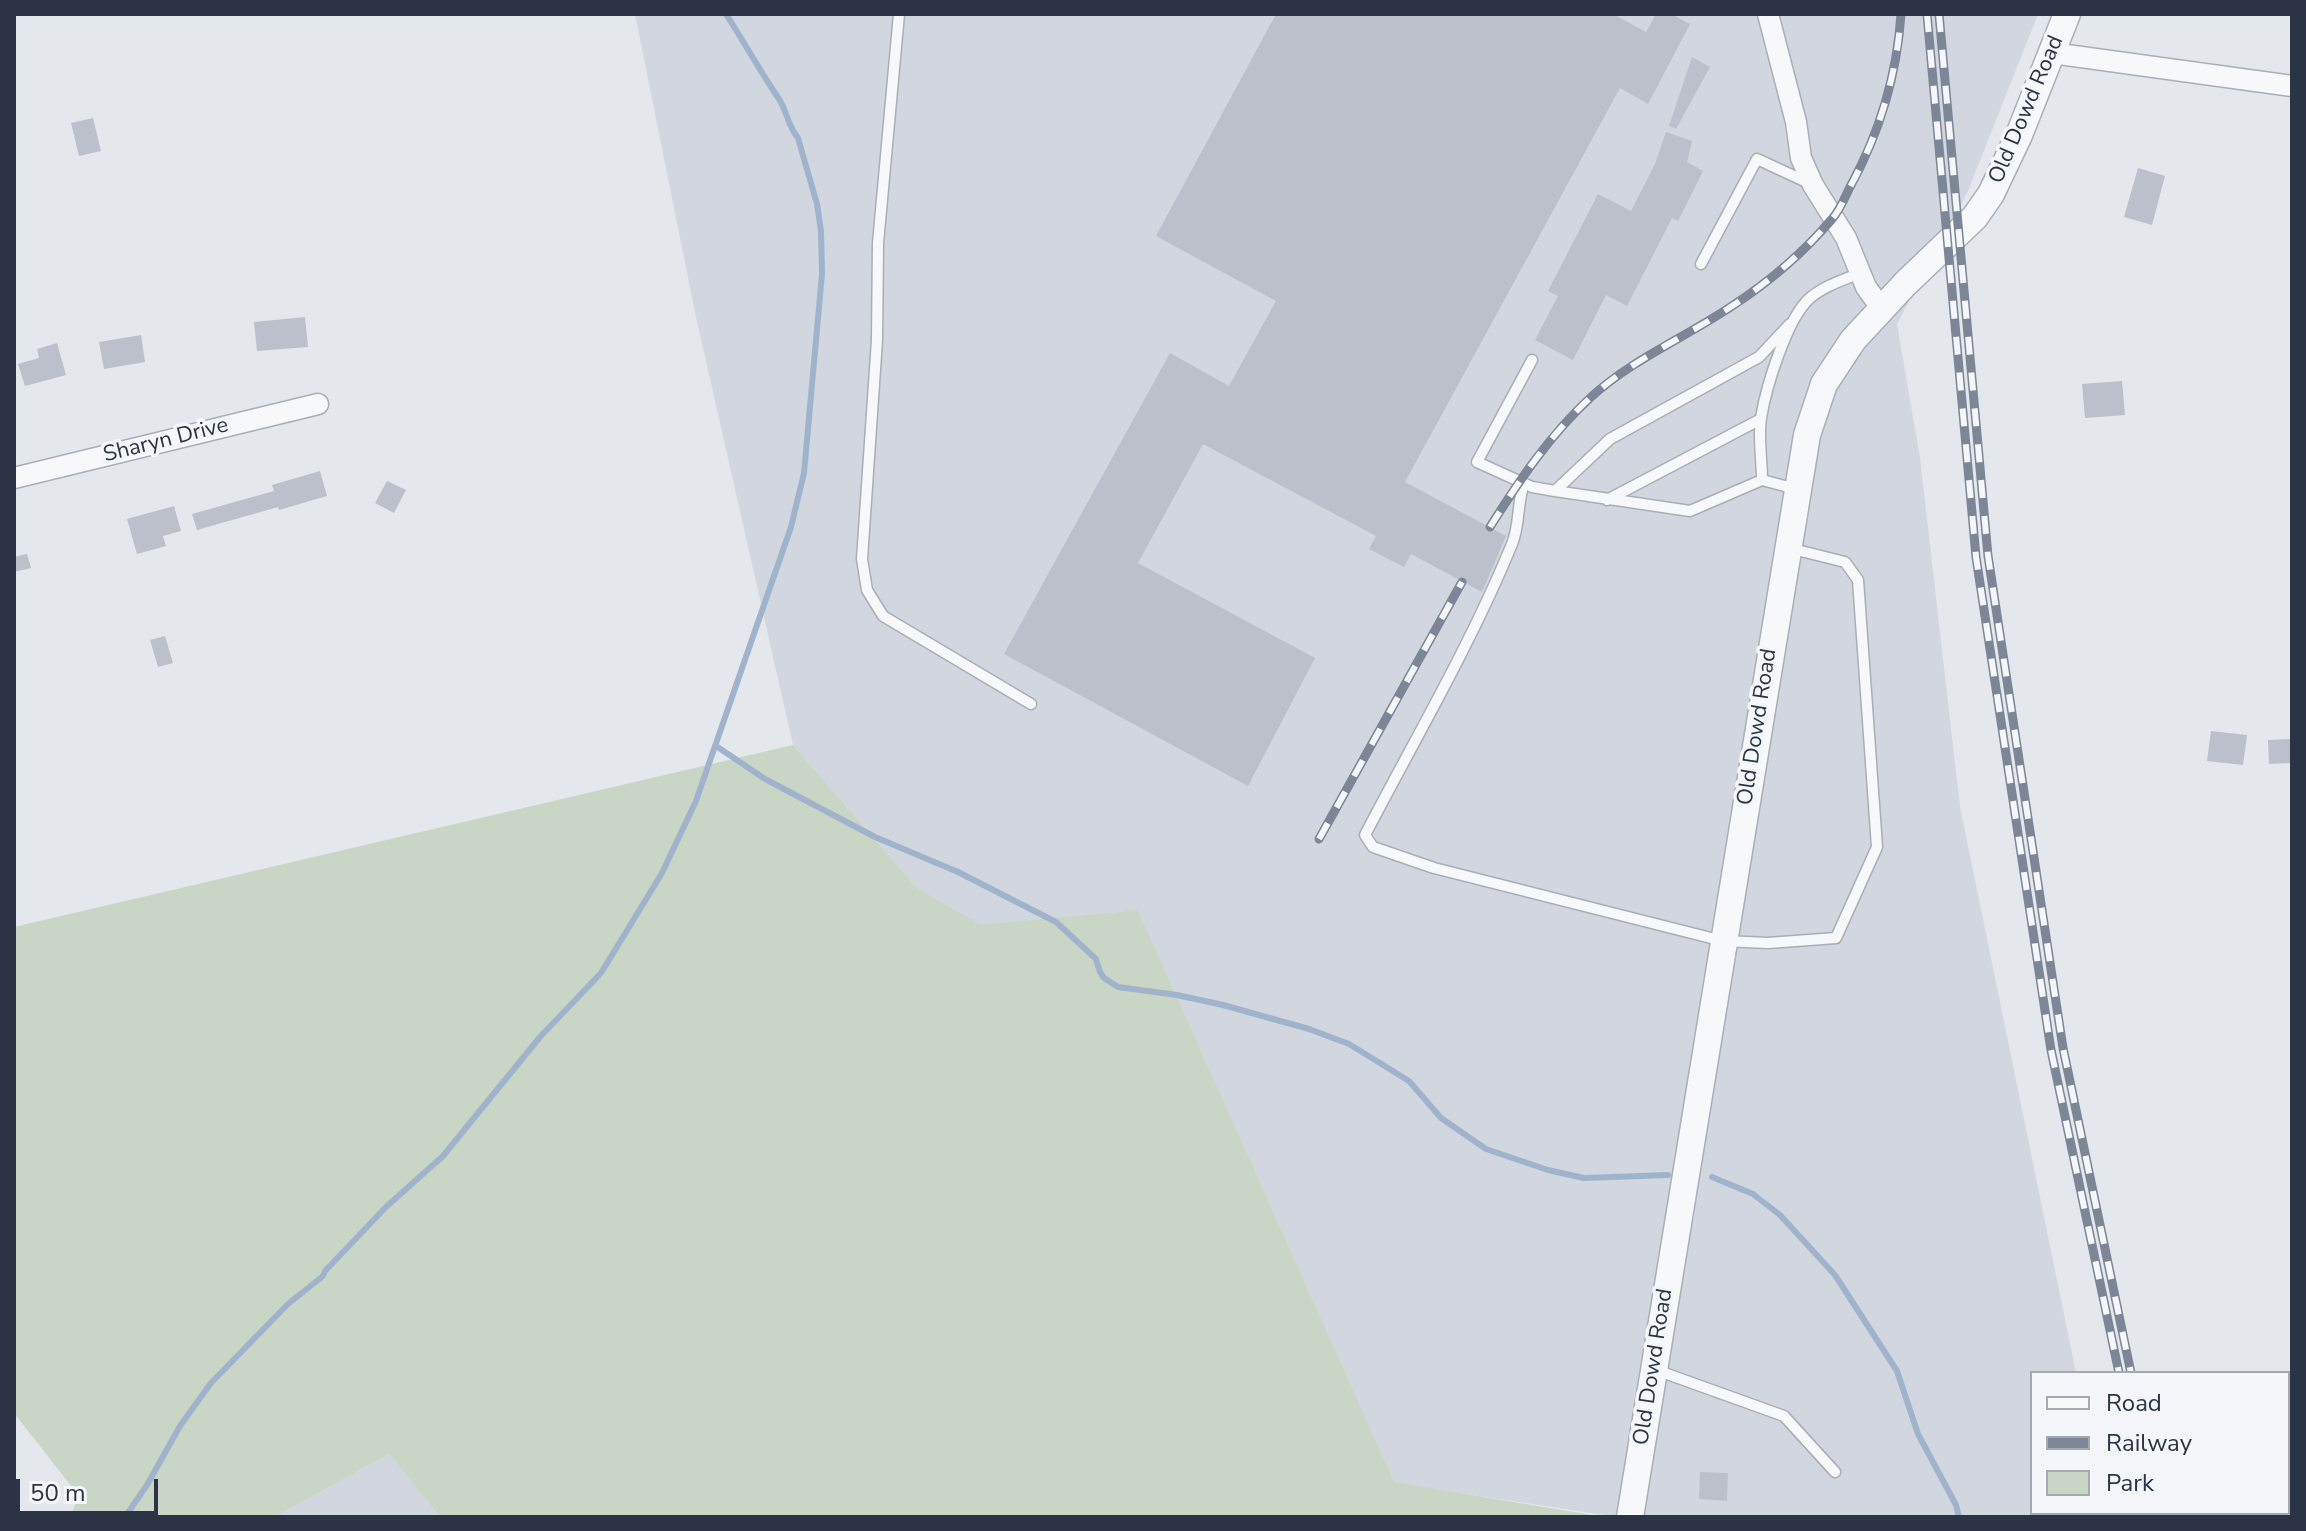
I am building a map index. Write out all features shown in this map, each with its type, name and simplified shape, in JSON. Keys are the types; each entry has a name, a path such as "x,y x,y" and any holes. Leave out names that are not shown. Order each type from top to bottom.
{"street":[{"path":"1768,14 1796,122 1801,158 1813,185 1840,227 1866,287 1881,308"},
{"name":"Old Dowd Road","path":"1630,1517 1807,435 1824,384 1853,340 1881,308 1975,217 1991,194 2019,135 2067,14"},
{"path":"2052,53 2292,86"},
{"name":"Sharyn Drive","path":"14,478 318,404"}],"lane":[{"path":"899,14 878,243 877,340 862,559 867,590 883,616 1031,704"},
{"path":"1701,264 1757,159 1813,185"},
{"path":"1555,491 1610,439 1759,357 1809,299 1833,284 1860,273"},
{"path":"1762,480 1761,419 1790,324"},
{"path":"1532,360 1477,462 1524,483 1555,491 1690,511 1762,480 1796,489"},
{"path":"1607,500 1761,419"},
{"path":"1524,483 1514,539 1479,617 1365,835 1373,847 1434,868 1723,941 1768,943 1836,938 1877,847 1858,580 1845,562 1787,547"},
{"path":"1654,1369 1784,1416 1835,1472"}],"shaded area":[{"path":"635,14 2038,14 1968,191 1897,324 1920,458 1960,807 2076,1371 2030,1371 2030,1515 2102,1517 1604,1515 1394,1483 1138,910 982,926 916,887 793,745 696,317"},
{"path":"389,1454 440,1517 275,1517"}],"green space":[{"path":"793,745 916,887 981,925 1138,910 1394,1482 1604,1517 440,1517 389,1454 275,1517 70,1517 79,1496 14,1413 14,927"}],"building":[{"path":"1276,14 1613,14 1646,32 1656,14 1671,14 1690,24 1648,104 1620,88 1405,482 1506,536 1482,592 1411,554 1404,567 1369,549 1376,536 1203,444 1138,563 1315,658 1248,786 1004,654 1170,353 1229,386 1276,301 1156,236"},
{"path":"1692,57 1710,67 1676,129 1669,126"},
{"path":"93,118 101,151 79,156 71,123"},
{"path":"1666,132 1692,141 1687,162 1703,171 1678,221 1672,218 1627,306 1606,295 1573,360 1535,340 1558,296 1548,291 1598,194 1631,211 1655,164"},
{"path":"2138,168 2165,176 2152,225 2124,217"},
{"path":"305,317 308,347 257,351 254,322"},
{"path":"141,335 145,362 104,369 99,342"},
{"path":"57,343 66,375 25,386 18,364 39,358 37,349"},
{"path":"2122,381 2125,415 2085,418 2082,384"},
{"path":"320,471 327,496 197,530 192,514 274,491 272,485"},
{"path":"387,481 406,490 394,513 375,503"},
{"path":"174,506 181,531 163,536 166,546 137,554 127,519"},
{"path":"27,554 31,568 14,572 14,557"},
{"path":"165,636 173,663 158,667 150,640"},
{"path":"2211,731 2247,735 2243,765 2207,761"},
{"path":"2292,739 2292,763 2269,764 2268,740"},
{"path":"1700,1472 1728,1473 1727,1501 1699,1499"}],"waterway":[{"path":"125,1517 180,1426 211,1383 288,1304 323,1276 386,1207 443,1156 540,1037 601,973 662,873 696,801 791,527 804,473 822,274 817,204 798,138 779,99 726,14"},
{"path":"716,746 765,779 875,837 958,872 1056,922 1096,959 1104,978 1118,987 1223,1005 1309,1029 1349,1044 1409,1081 1441,1118 1486,1149 1548,1170 1584,1178 1668,1175"},
{"path":"1712,1177 1753,1194 1780,1215 1835,1275 1897,1371 1918,1434 1956,1505 1959,1517"}],"railway":[{"path":"1490,527 1548,443 1590,398 1623,372 1759,287 1798,255 1835,215 1860,167 1885,104 1901,14"},
{"path":"1927,14 1976,557 2051,1050 2119,1371"},
{"path":"1939,14 1988,556 2063,1048 2131,1371"},
{"path":"1319,839 1462,582"}]}
